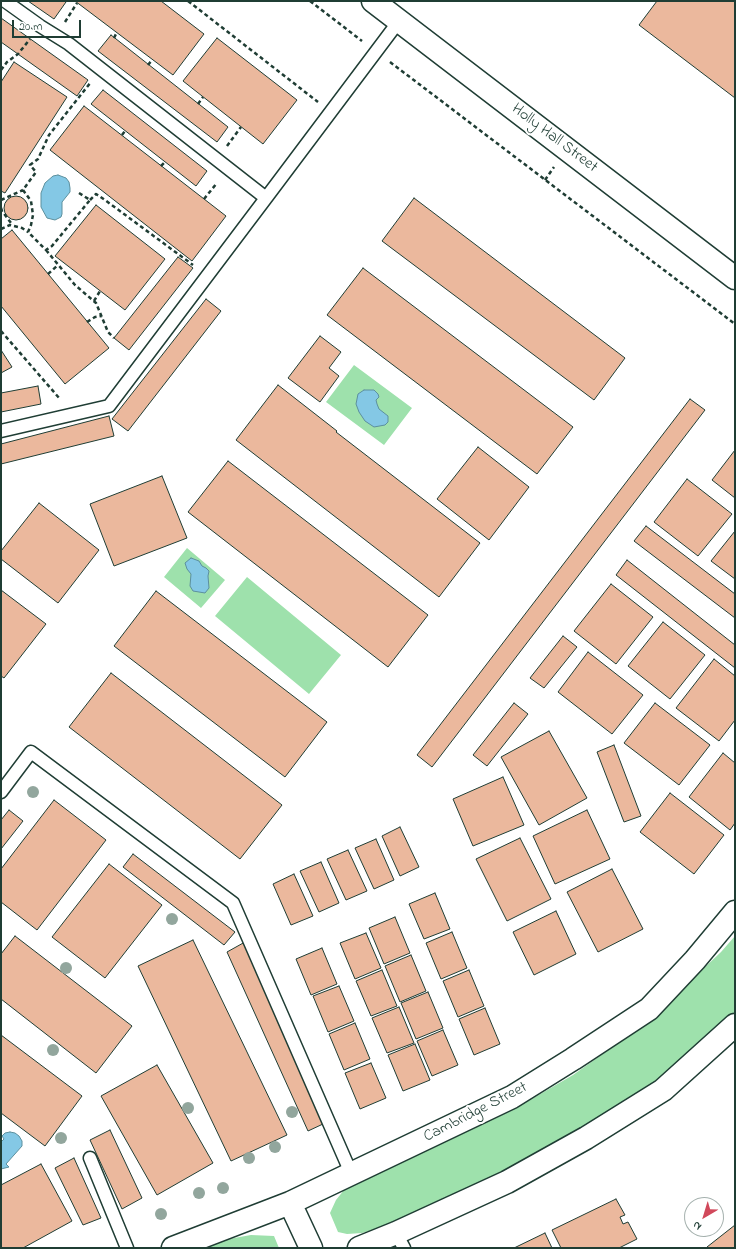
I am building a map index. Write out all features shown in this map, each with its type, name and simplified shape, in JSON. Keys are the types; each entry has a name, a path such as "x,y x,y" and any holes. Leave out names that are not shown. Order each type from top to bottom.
{"street":[{"name":"Holly Hall Street","path":"373,1 735,278"},
{"name":"Cambridge Street","path":"173,1248 290,1203 512,1097 573,1059 648,1009 695,960 735,912"},
{"path":"359,1248 400,1240 586,1138 664,1090 735,1025"},
{"path":"290,1203 311,1248"}],"lane":[{"path":"5,1 40,26 69,44 266,198"},
{"path":"1,431 109,406 399,21"},
{"path":"1,792 31,752 233,903 351,1173"},
{"path":"90,1158 127,1248"}],"path":[{"path":"188,1 331,112"},
{"path":"310,1 735,324"},
{"path":"56,36 78,3"},
{"path":"1,70 7,62 18,54 40,26"},
{"path":"114,38 117,32"},
{"path":"148,65 152,60"},
{"path":"1,200 23,190 36,172 30,165 38,158 49,135 101,70"},
{"path":"198,104 203,97"},
{"path":"216,159 242,127"},
{"path":"122,135 125,131"},
{"path":"161,166 165,162"},
{"path":"23,190 31,201 32,215 29,233"},
{"path":"79,194 90,200"},
{"path":"46,250 52,246 96,194 193,266"},
{"path":"1,208 2,212 11,223 10,225"},
{"path":"1,229 10,225 22,228 29,233 46,250 75,285 96,303 108,332 114,338"},
{"path":"48,274 58,265"},
{"path":"94,301 100,291"},
{"path":"87,322 95,317 102,316"},
{"path":"1,331 74,414"}],"green space":[{"path":"354,365 412,408 384,445 326,402"},
{"path":"187,548 225,580 201,608 164,577"},
{"path":"247,577 341,655 309,694 215,616"},
{"path":"735,936 735,1012 699,1046 640,1095 526,1163 383,1227 362,1233 347,1234 338,1232 330,1213 336,1200 344,1190 356,1182 511,1111 573,1075 653,1016 721,952"},
{"path":"251,1235 274,1236 279,1248 205,1248 223,1240"}],"water":[{"path":"58,175 66,178 69,182 70,192 62,202 61,217 55,220 47,218 41,207 41,193 45,183 53,176"},
{"path":"364,390 374,390 378,394 379,397 376,400 379,409 388,416 388,422 385,425 374,427 365,421 359,412 356,404 358,394"},
{"path":"191,558 199,561 202,566 209,571 209,588 205,593 193,591 190,586 191,574 185,563"},
{"path":"10,1132 19,1136 22,1141 22,1146 6,1164 9,1167 1,1169 1,1142 4,1139 2,1136 5,1133"}],"building":[{"path":"28,1 64,1 66,2 54,19"},
{"path":"75,1 161,1 204,34 173,75"},
{"path":"657,1 735,1 735,98 639,25"},
{"path":"1,18 88,80 77,96 1,42"},
{"path":"111,35 228,127 217,142 98,51"},
{"path":"217,38 297,100 263,144 183,81"},
{"path":"14,62 67,97 5,193 1,191 1,82"},
{"path":"103,90 207,171 196,186 91,104"},
{"path":"84,106 226,216 192,261 50,150"},
{"path":"16,196 25,199 28,208 25,217 16,220 7,217 4,208 7,199"},
{"path":"414,198 625,358 594,400 382,241"},
{"path":"96,205 165,259 125,310 55,256"},
{"path":"12,230 109,348 65,384 1,306 1,239"},
{"path":"178,257 193,268 129,350 114,338"},
{"path":"363,268 573,427 537,474 327,315"},
{"path":"206,299 221,311 128,431 112,419"},
{"path":"320,336 341,352 329,368 339,376 320,402 288,378"},
{"path":"1,350 12,367 1,373"},
{"path":"278,385 337,431 336,432 480,543 439,597 236,440"},
{"path":"38,386 41,404 1,412 1,393"},
{"path":"690,399 705,410 432,767 417,755"},
{"path":"109,416 114,436 1,464 1,444"},
{"path":"478,447 529,487 489,540 437,499"},
{"path":"735,450 735,498 712,480"},
{"path":"228,461 428,615 388,667 188,512"},
{"path":"162,476 187,538 114,566 90,504"},
{"path":"687,479 732,514 698,556 654,522"},
{"path":"39,503 99,550 58,603 1,559 1,551"},
{"path":"646,526 735,594 735,618 634,541"},
{"path":"735,531 735,579 711,561"},
{"path":"627,560 735,645 735,668 616,575"},
{"path":"611,584 653,617 616,664 574,631"},
{"path":"1,590 46,624 4,678 1,676"},
{"path":"156,591 327,722 285,777 114,646"},
{"path":"663,622 705,655 670,699 628,666"},
{"path":"563,636 577,647 544,688 530,678"},
{"path":"588,652 643,695 612,734 558,692"},
{"path":"714,659 735,676 735,720 719,741 676,708"},
{"path":"111,673 282,805 240,859 69,727"},
{"path":"514,703 528,714 487,766 473,755"},
{"path":"655,703 710,745 679,785 624,743"},
{"path":"549,731 587,798 539,825 501,757"},
{"path":"614,745 641,816 624,822 597,752"},
{"path":"723,753 735,763 735,823 730,830 689,797"},
{"path":"503,777 524,825 473,846 453,799"},
{"path":"670,793 724,835 694,874 640,832"},
{"path":"54,800 106,840 37,930 1,902 1,869"},
{"path":"9,810 23,821 1,849 1,820"},
{"path":"587,810 610,859 555,884 533,836"},
{"path":"400,827 419,867 400,876 382,836"},
{"path":"520,838 551,899 507,921 476,859"},
{"path":"376,839 394,880 374,889 355,848"},
{"path":"348,850 367,891 346,900 327,859"},
{"path":"133,854 235,932 224,945 123,867"},
{"path":"321,862 339,903 319,912 300,871"},
{"path":"109,864 162,905 105,978 52,937"},
{"path":"612,869 643,929 598,952 567,892"},
{"path":"294,874 313,916 291,925 273,884"},
{"path":"435,893 450,929 424,939 409,904"},
{"path":"556,911 576,954 534,975 513,932"},
{"path":"395,917 410,953 384,964 369,928"},
{"path":"452,932 467,968 441,979 426,943"},
{"path":"366,933 381,968 355,979 340,943"},
{"path":"15,936 132,1026 96,1073 1,999 1,954"},
{"path":"193,940 287,1135 231,1161 138,966"},
{"path":"245,942 323,1124 308,1131 227,952"},
{"path":"322,948 337,984 311,995 296,959"},
{"path":"411,955 426,991 400,1002 385,966"},
{"path":"382,970 397,1006 371,1016 356,981"},
{"path":"469,970 484,1006 458,1017 443,981"},
{"path":"339,986 354,1021 328,1032 313,996"},
{"path":"428,992 443,1028 416,1039 401,1003"},
{"path":"399,1007 414,1043 387,1053 372,1018"},
{"path":"485,1008 500,1044 474,1055 459,1019"},
{"path":"355,1023 370,1059 344,1070 329,1034"},
{"path":"443,1030 458,1065 432,1076 417,1041"},
{"path":"1,1035 82,1096 45,1146 1,1113"},
{"path":"415,1044 430,1080 403,1091 388,1055"},
{"path":"371,1063 386,1098 360,1109 345,1073"},
{"path":"157,1065 213,1163 157,1195 101,1096"},
{"path":"110,1130 142,1198 122,1209 90,1140"},
{"path":"74,1158 101,1218 83,1225 55,1168"},
{"path":"41,1164 72,1221 23,1248 1,1248 1,1185"},
{"path":"616,1199 625,1215 620,1217 623,1224 628,1222 637,1239 619,1248 561,1248 552,1230"},
{"path":"735,1225 735,1248 707,1247 720,1237 724,1237 724,1234"},
{"path":"545,1233 552,1248 514,1248"}]}
